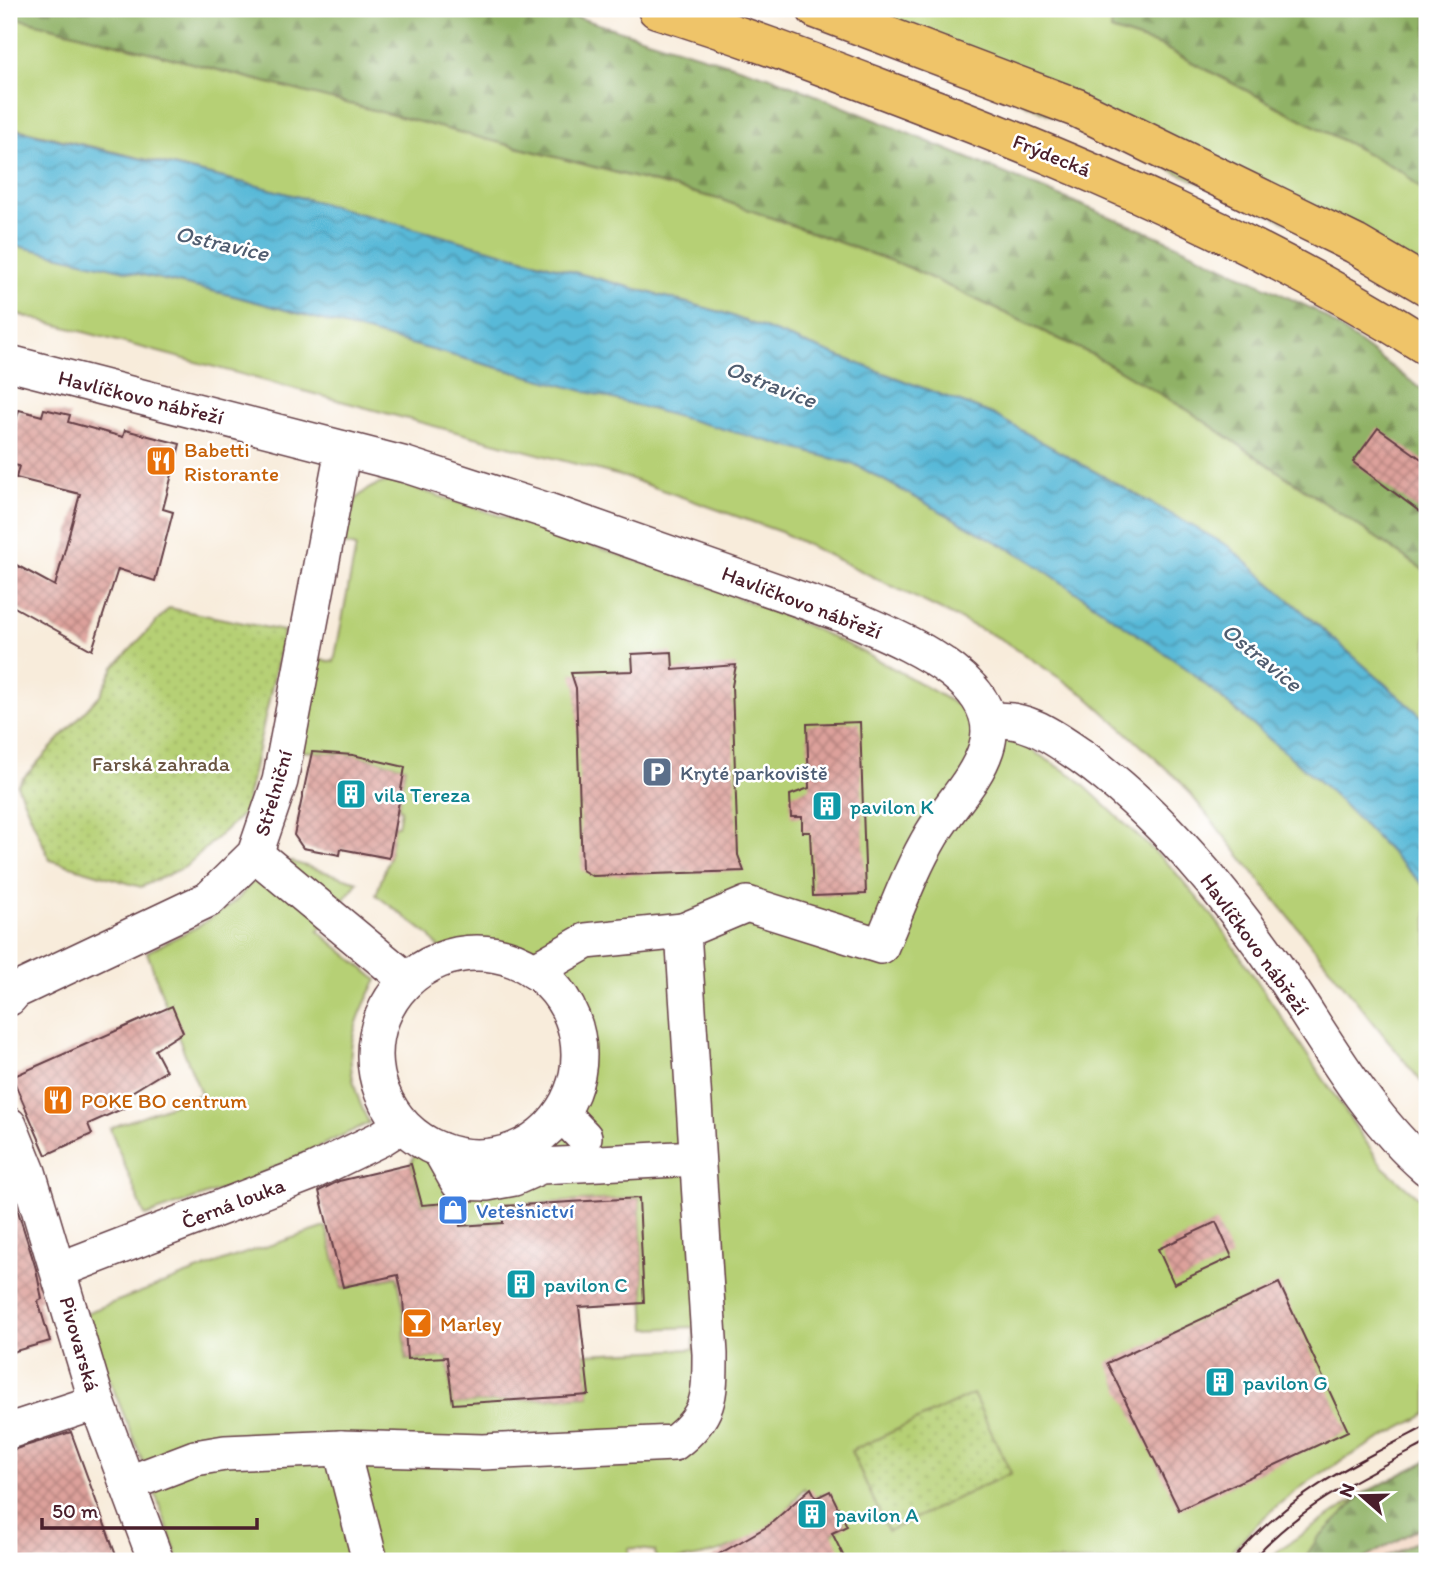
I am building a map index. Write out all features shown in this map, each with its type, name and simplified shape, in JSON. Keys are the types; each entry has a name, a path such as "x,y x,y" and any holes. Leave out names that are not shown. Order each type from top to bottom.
{"main road":[{"name":"Frýdecká","path":"657,9 786,52 1056,155 1164,203 1334,291 1427,346"},
{"path":"816,9 1077,108 1355,244 1427,286"}],"street":[{"name":"Havlíčkovo nábřeží","path":"9,363 343,449 548,511 850,617 890,635 957,674 983,701 990,721 1024,723 1050,734 1143,807 1183,848 1279,971 1357,1090 1427,1168"},
{"name":"Střelniční","path":"9,998 15,991 209,899 255,853 280,782 343,449"},
{"path":"534,971 586,941 683,931 747,904 881,946 931,836 979,766 991,733 990,721"},
{"path":"255,853 407,980"},
{"path":"127,1484 195,1458 225,1453 341,1448 483,1452 674,1443 694,1429 710,1395 683,931"},
{"path":"469,953 491,954 513,960 534,971 551,985 565,1004 579,1047 578,1070 572,1093 573,1125 547,1130 507,1153 462,1157 419,1140 402,1125 388,1107 379,1086 375,1040 381,1018 392,998 407,980 425,967 469,953"},
{"name":"Pivovarská","path":"9,1125 28,1172 97,1402 156,1561"},
{"name":"Černá louka","path":"59,1270 310,1173 380,1139 402,1125"},
{"path":"440,1150 457,1182 486,1183 514,1178 541,1166 697,1158"},
{"path":"9,1431 97,1402"},
{"path":"341,1448 370,1561"}],"shaded area":[{"path":"1427,1497 1427,1561 1320,1561"}],"green space":[{"path":"9,9 550,9 774,78 1164,239 1315,310 1427,393 1427,572 1189,411 1093,355 908,267 722,200 9,16"},
{"path":"816,9 1112,9 1111,30 1161,46 1403,172 1427,195 1427,286"},
{"path":"1112,9 1427,9 1427,195 1403,172 1161,46 1111,30"},
{"path":"9,16 722,200 908,267 1093,355 1189,411 1427,572 1427,721 1228,546 992,414 724,313 262,187 9,127"},
{"path":"9,244 234,296 856,465 1028,559 1186,668 1327,788 1427,889 1427,1089 1180,781 1085,695 1001,639 781,532 628,478 9,312"},
{"path":"393,481 642,563 789,618 899,672 1075,777 1171,867 1216,920 1383,1167 1427,1205 1427,1414 1343,1460 1292,1494 1245,1536 1224,1561 839,1561 828,1536 841,1528 824,1494 811,1499 804,1488 780,1518 754,1537 705,1555 672,1560 656,1561 655,1551 629,1548 628,1561 179,1561 153,1487 83,1314 231,1258 326,1227 342,1288 397,1277 403,1306 406,1360 447,1357 453,1404 589,1396 585,1354 694,1349 694,1327 646,1329 639,1198 503,1205 503,1222 461,1225 459,1202 422,1204 411,1164 419,1140 481,1157 528,1145 560,1113 575,1069 573,1023 551,983 509,958 446,958 429,935 376,895 389,858 394,826 398,826 401,809 398,808 405,767 354,755 301,751 318,659 334,662 356,547 340,543 346,520 361,494 370,488"},
{"name":"Farská zahrada","path":"169,608 284,631 244,813 185,867 141,887 50,860 17,785 100,695 114,667"},
{"path":"273,856 358,882 318,931 377,980 359,1017 351,1051 354,1085 369,1123 241,1183 145,1216 110,1128 201,1094 147,952 199,926 238,899"},
{"path":"973,1394 1011,1473 888,1531 851,1451"},
{"path":"1427,1461 1427,1524 1360,1561 1303,1561 1318,1538 1364,1493"},
{"path":"1364,1493 1320,1537 1303,1561 1268,1561 1280,1549"},
{"path":"1427,1536 1427,1561 1397,1553 1395,1561 1379,1561"}],"water":[{"name":"Ostravice","path":"9,128 262,187 724,313 992,414 1228,546 1427,721 1427,889 1327,788 1186,668 1028,559 856,465 234,296 9,244"}],"building":[{"path":"44,409 70,415 68,422 123,437 125,430 180,444 163,509 173,512 155,581 118,569 92,650 9,604 9,561 55,586 80,494 16,478 19,466 9,464 9,446 19,410 42,416"},
{"path":"1378,428 1427,463 1427,517 1353,462"},
{"name":"Kryté parkoviště","path":"672,652 673,670 736,665 732,686 738,855 744,871 592,876 582,870 576,688 571,673 633,671 632,654"},
{"name":"pavilon K","path":"860,722 866,894 813,896 810,832 802,832 802,817 791,817 790,795 809,788 807,724"},
{"name":"vila Tereza","path":"312,752 353,755 405,767 389,858 341,849 340,855 303,848 294,835"},
{"path":"172,1006 183,1032 155,1050 166,1071 127,1095 131,1105 88,1124 92,1134 46,1155 12,1077"},
{"name":"pavilon C","path":"411,1164 422,1205 459,1202 460,1226 503,1223 503,1206 639,1198 644,1303 579,1307 589,1395 453,1404 447,1357 407,1359 403,1299 398,1275 343,1287 319,1191 339,1181"},
{"path":"13,1195 36,1269 42,1299 38,1301 50,1341 9,1353 9,1196"},
{"path":"1216,1222 1232,1257 1174,1284 1158,1249"},
{"name":"pavilon G","path":"1279,1283 1348,1431 1179,1510 1107,1363"},
{"path":"71,1432 118,1561 9,1561 9,1451"},
{"name":"pavilon A","path":"811,1488 816,1498 830,1491 847,1526 832,1533 846,1561 707,1561 768,1526"}],"tram line":[{"path":"1232,1561 1275,1517 1298,1499 1347,1468 1427,1426"},
{"path":"1251,1561 1290,1524 1333,1493 1427,1443"}],"place":[{"name":"Babetti Ristorante","path":"161,461"},
{"name":"Kryté parkoviště","path":"657,772"},
{"name":"vila Tereza","path":"351,794"},
{"name":"pavilon K","path":"827,806"},
{"name":"POKE BO centrum","path":"58,1100"},
{"name":"Vetešnictví","path":"453,1210"},
{"name":"pavilon C","path":"521,1284"},
{"name":"Marley","path":"417,1323"},
{"name":"pavilon G","path":"1220,1382"},
{"name":"pavilon A","path":"812,1514"}]}
